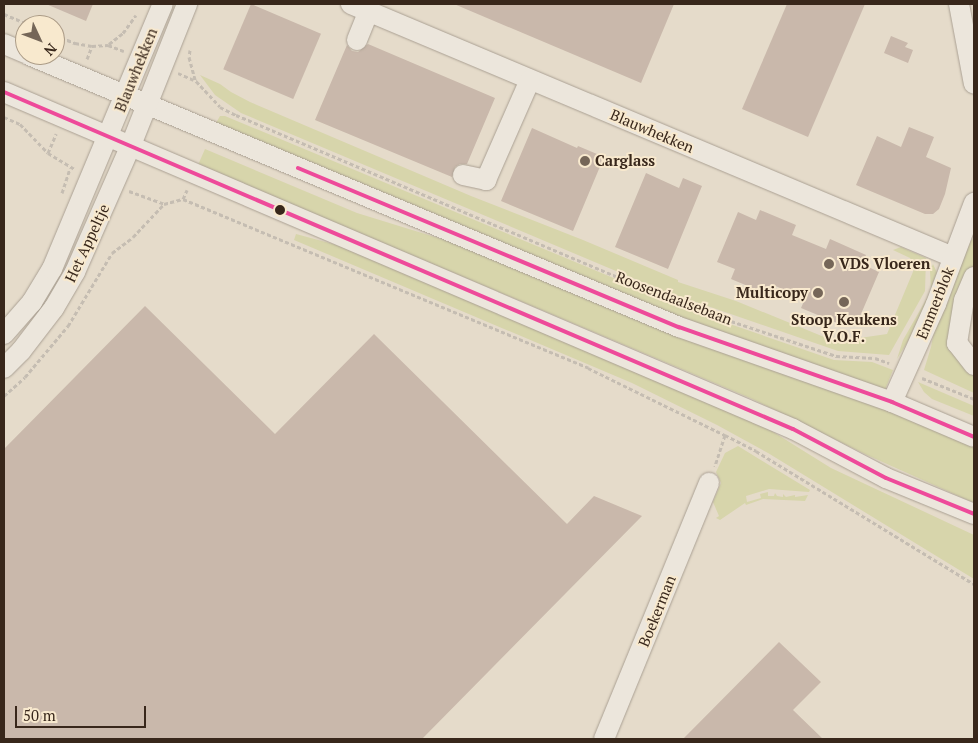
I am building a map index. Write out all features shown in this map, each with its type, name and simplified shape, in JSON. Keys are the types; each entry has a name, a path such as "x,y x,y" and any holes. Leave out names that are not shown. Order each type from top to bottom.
{"street":[{"name":"Blauwhekken","path":"109,137 163,4"},
{"name":"Blauwhekken","path":"147,105 187,4"},
{"path":"959,4 974,84"},
{"name":"Blauwhekken","path":"360,8 953,257"},
{"path":"357,40 360,8"},
{"name":"Roosendaalsebaan","path":"53,65 679,328 892,402 974,436"},
{"path":"463,175 486,180 530,80"},
{"path":"4,92 793,429 886,478 974,514"},
{"name":"Het Appeltje","path":"4,368 21,351 54,308 75,272 147,105"},
{"name":"Het Appeltje","path":"4,334 32,302 52,269 109,137"},
{"name":"Emmerblok","path":"892,402 972,214"},
{"path":"974,277 964,300 957,343 974,365"},
{"name":"Boekerman","path":"604,739 709,483"}],"path":[{"path":"65,38 85,45 108,45 123,34 137,13"},
{"name":"Roosendaalsebaan","path":"196,80 220,107 316,150 558,252 731,321 836,356 875,358 974,399"},
{"path":"210,131 220,107"},
{"path":"183,199 194,172"},
{"path":"4,396 30,371 68,326 112,252 133,238 164,204 183,199 588,368 756,451 974,584"},
{"path":"709,483 725,435"}],"shaded area":[{"path":"200,75 220,84 250,102 471,196 583,240 678,280 678,282 736,301 829,339 839,341 887,334 915,267 910,258 893,250 901,247 926,258 925,291 889,355 838,351 661,290 241,113 215,95"},
{"path":"220,116 225,116 695,312 834,360 872,362 893,370 885,390 691,323 216,123"},
{"path":"205,149 357,213 451,242 651,326 881,408 974,447 974,503 867,455 750,398 198,165"},
{"path":"296,234 348,248 754,420 831,468 974,535 974,579 768,453 717,425 632,383 294,240"},
{"path":"974,239 974,268 953,320 974,374 974,393 924,370 936,321 967,242"},
{"path":"933,264 939,277 923,317 897,359 903,340 931,291 930,271"},
{"path":"918,382 974,406 974,416 932,399 924,392"},
{"path":"738,446 810,490 809,492 769,489 746,496 747,502 761,498 760,494 768,492 768,496 774,496 775,493 777,496 783,497 783,494 786,497 808,495 805,501 763,499 746,505 745,503 720,520 716,518 719,516 713,502 721,483 716,472 725,453"}],"building":[{"path":"46,4 93,4 86,21"},
{"path":"251,4 321,34 293,99 223,69"},
{"path":"454,4 674,4 641,83"},
{"path":"787,4 865,4 808,137 742,109"},
{"path":"891,36 908,43 905,47 913,50 908,63 884,53"},
{"path":"368,44 495,98 467,164 460,164 455,167 452,177 315,120 347,45 352,51 358,52"},
{"path":"909,127 934,137 926,157 951,168 945,194 939,209 933,214 925,214 856,185 877,136 901,147"},
{"path":"532,128 577,148 578,146 604,157 573,231 501,201"},
{"path":"646,173 679,188 683,178 702,186 668,269 615,247"},
{"path":"760,210 796,225 792,235 826,249 830,239 866,255 862,264 879,272 858,321 841,314 837,323 801,308 805,299 771,284 767,294 731,279 735,269 717,262 738,212 756,220"},
{"path":"145,306 275,434 374,334 567,524 594,496 642,516 422,739 4,739 4,449"},
{"path":"779,642 821,682 793,710 823,739 683,739"}],"transit line":[{"path":"4,92 793,429 886,478 974,514"},
{"path":"298,168 679,327 892,402 974,437"}],"place":[{"name":"Carglass","path":"585,161"},
{"name":"VDS Vloeren","path":"829,264"},
{"name":"Multicopy","path":"818,293"},
{"name":"Stoop Keukens V.O.F.","path":"844,302"}]}
